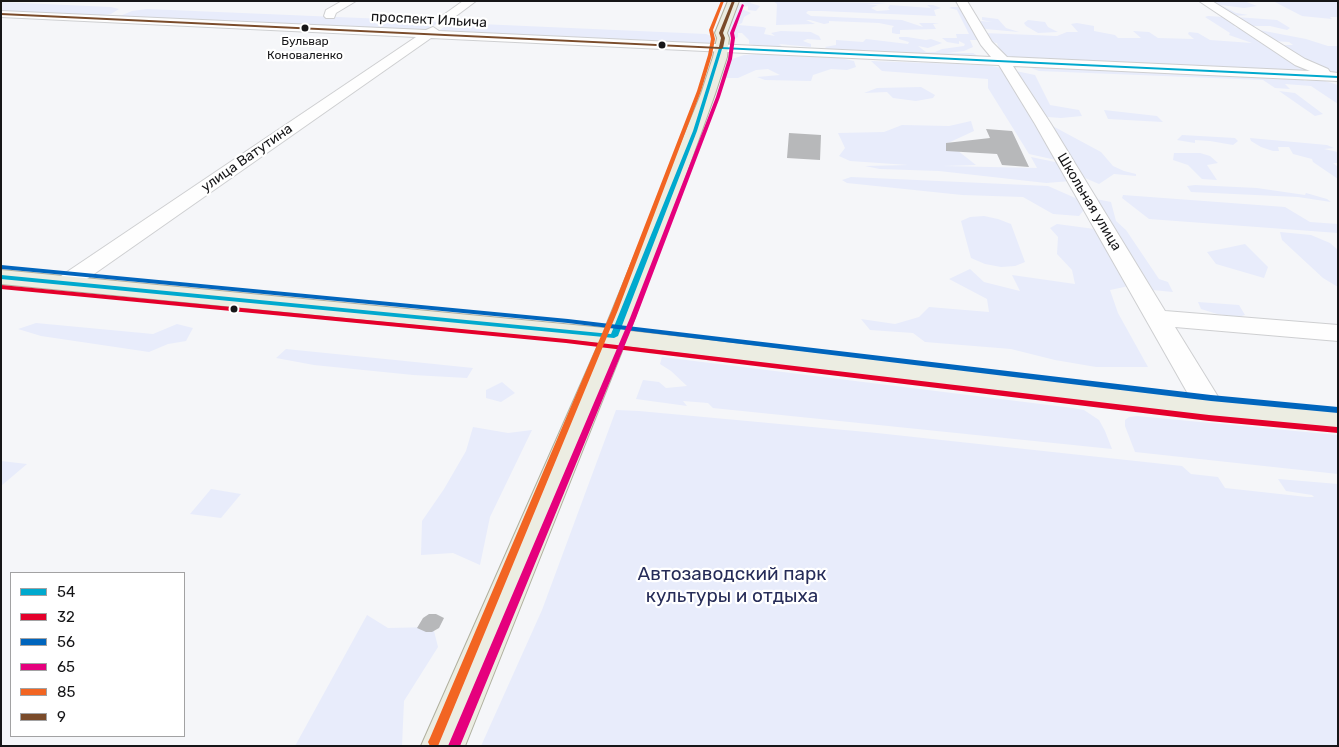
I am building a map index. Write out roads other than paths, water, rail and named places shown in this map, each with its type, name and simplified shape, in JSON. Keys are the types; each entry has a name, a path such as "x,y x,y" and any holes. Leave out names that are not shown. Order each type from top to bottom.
{"main road":[{"path":"443,746 614,336 695,131 734,1"},
{"path":"1,277 614,336 1210,408 1338,420"}],"street":[{"path":"330,16 330,12 352,1"},
{"path":"447,21 446,18 471,1"},
{"name":"Школьная улица","path":"962,1 987,45 1003,61 1210,408"},
{"path":"1204,1 1300,62 1336,78"},
{"name":"проспект Ильича","path":"107,18 132,9"},
{"name":"проспект Ильича","path":"1,14 428,27 721,44"},
{"name":"проспект Ильича","path":"315,15 350,17"},
{"name":"проспект Ильича","path":"447,21 464,22"},
{"name":"улица Ватутина","path":"66,283 428,27 447,21"},
{"path":"696,32 735,52 758,49"},
{"path":"721,44 758,49 1336,78"},
{"path":"1157,318 1338,333"}],"place":[{"name":"Бульвар Коноваленко","path":"305,28"}],"park label":[{"name":"Автозаводский парк культуры и отдыха","path":"732,586"}]}
